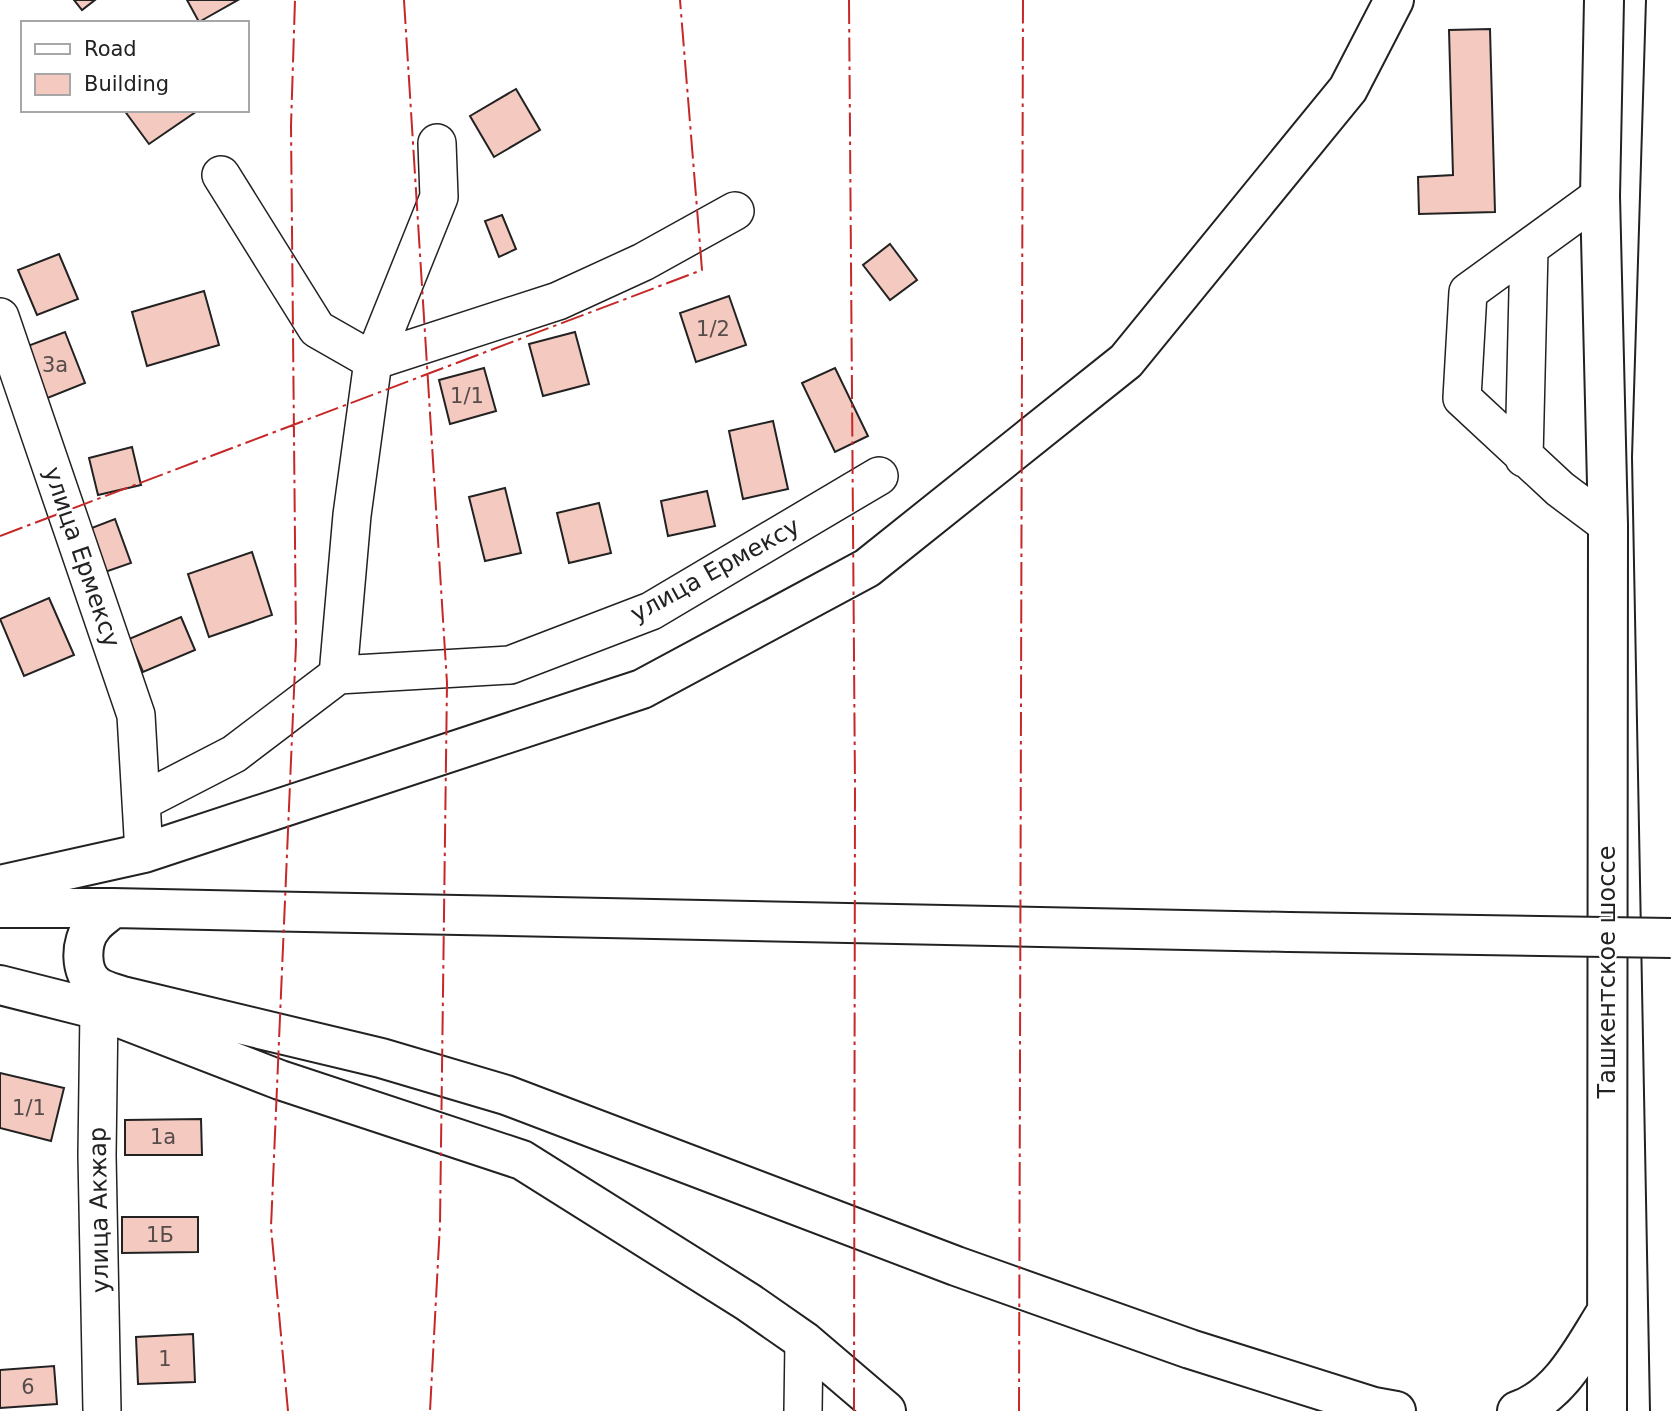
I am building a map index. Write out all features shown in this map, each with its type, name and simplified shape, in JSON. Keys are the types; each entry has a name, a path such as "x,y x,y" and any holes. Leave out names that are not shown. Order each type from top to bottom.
{"highway":[{"path":"0,885 144,853 642,689 867,568 1126,361 1348,89 1394,0"},
{"name":"Ташкентское шоссе","path":"1604,0 1600,196 1607,530 1607,1411"},
{"path":"1666,0 1652,457 1670,1411"},
{"path":"1652,457 1671,351"},
{"path":"1607,530 1654,532"},
{"path":"0,908 1671,938"},
{"path":"113,908 92,927 83,954 85,968 95,985 122,996 381,1058 506,1095 943,1261 1190,1349 1374,1407 1396,1411"},
{"path":"0,985 99,1010 280,1080 522,1160 804,1340 886,1411"},
{"path":"1517,1411 1531,1406 1567,1374 1606,1293 1667,1272"}],"street":[{"path":"141,802 234,754 338,675 352,515 373,361 439,197 437,143"},
{"path":"221,174 317,329 373,361 558,301 643,262 735,211"},
{"path":"1600,196 1468,292 1462,398 1524,458 1607,530"},
{"path":"1524,458 1529,249"},
{"name":"улица Ермексу","path":"0,317 136,715 144,853"},
{"name":"улица Ермексу","path":"338,675 510,665 651,611 879,476"},
{"name":"улица Акжар","path":"99,1010 97,1155 102,1411"},
{"path":"803,1411 804,1340"}],"building":[{"path":"74,0 95,0 82,10"},
{"path":"187,0 238,0 201,21"},
{"path":"1490,29 1495,212 1419,214 1418,177 1453,175 1449,30"},
{"path":"516,89 540,130 494,157 470,116"},
{"path":"125,112 196,112 149,144"},
{"path":"502,215 516,249 499,257 485,221"},
{"path":"890,244 917,280 890,300 863,265"},
{"path":"59,254 78,299 37,315 18,270"},
{"path":"204,291 219,345 147,366 132,312"},
{"path":"729,296 746,345 696,362 680,313"},
{"path":"65,332 85,383 45,399 25,347"},
{"path":"575,332 589,384 543,396 529,344"},
{"path":"484,368 496,411 450,424 439,380"},
{"path":"835,368 868,436 835,452 802,383"},
{"path":"773,421 788,489 743,499 729,431"},
{"path":"132,447 141,485 98,495 89,458"},
{"path":"505,488 521,553 485,561 469,497"},
{"path":"707,491 715,526 668,536 661,501"},
{"path":"599,503 611,553 569,563 557,513"},
{"path":"115,519 131,563 105,572 89,529"},
{"path":"252,552 272,615 209,637 188,574"},
{"path":"49,598 74,655 24,676 0,619"},
{"path":"181,617 195,650 143,672 129,639"},
{"path":"0,1073 64,1088 51,1141 0,1128"},
{"path":"201,1119 202,1155 125,1155 125,1120"},
{"path":"122,1217 198,1217 198,1252 122,1253"},
{"path":"193,1334 195,1382 138,1384 136,1337"},
{"path":"54,1366 57,1404 0,1408 0,1370"}],"power":[{"path":"288,1411 271,1227 296,644 291,126 295,0"},
{"path":"404,0 447,683 440,1224 430,1411"},
{"path":"0,536 702,270 680,0"},
{"path":"849,0 855,787 854,1411"},
{"path":"1019,1411 1023,0"}]}
